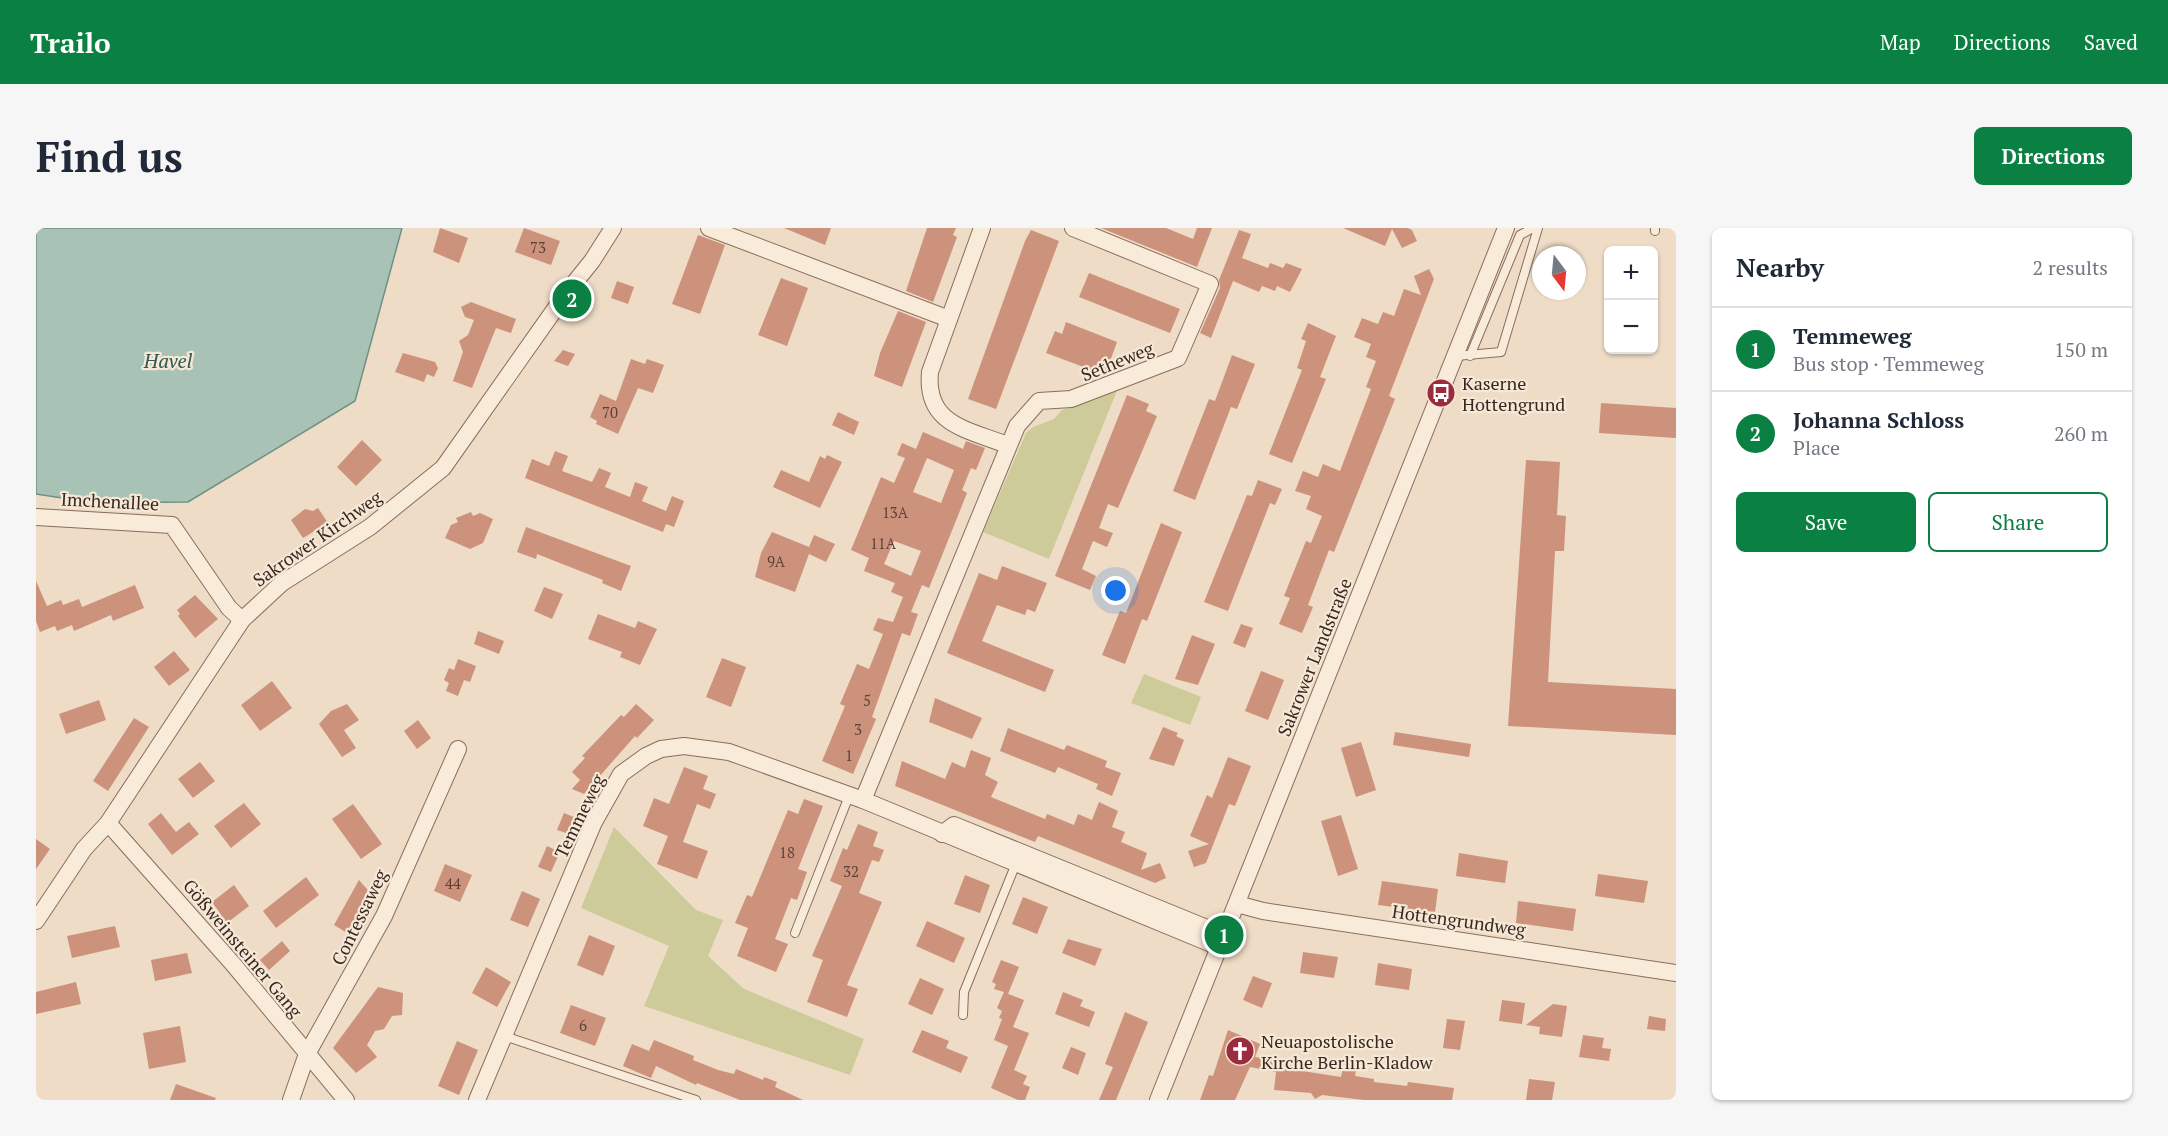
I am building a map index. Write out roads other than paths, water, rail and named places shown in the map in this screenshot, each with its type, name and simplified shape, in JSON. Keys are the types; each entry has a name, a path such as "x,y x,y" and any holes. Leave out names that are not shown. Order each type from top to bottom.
{"street":[{"name":"Sakrower Kirchweg","path":"36,921 84,849 108,823 242,620 282,583 370,527 443,468 567,292 592,261 613,228"},
{"path":"709,228 949,319"},
{"path":"982,228 930,372 928,388 939,415 951,423 1007,445"},
{"name":"Setheweg","path":"856,798 1017,426 1039,401 1071,399 1178,358 1210,284 1073,228"},
{"name":"Sakrower Landstraße","path":"1158,1100 1221,941 1463,356 1506,228"},
{"name":"Imchenallee","path":"36,517 172,525 229,608 242,620"},
{"name":"Temmeweg","path":"477,1100 594,822 609,793 630,765 661,749 703,747 760,761 942,834 1018,858 1221,941"},
{"name":"Contessaweg","path":"291,1100 307,1054 380,923 458,749"},
{"name":"Gößweinsteiner Gang","path":"108,823 232,964 346,1100"},
{"name":"Hottengrundweg","path":"1237,904 1263,911 1676,973"}],"lane":[{"path":"1463,356 1520,235 1533,228"},
{"path":"1463,356 1501,352 1538,228"},
{"path":"795,933 856,798"},
{"path":"963,1015 964,992 1018,858"},
{"path":"504,1036 696,1100"}],"water":[{"name":"Havel","path":"36,228 402,228 355,401 188,502 95,503 36,494"}],"place":[{"name":"Johanna Schloss","path":"572,299"},
{"name":"Kaserne Hottengrund","path":"1441,393"},
{"name":"Temmeweg","path":"1224,935"},
{"name":"Neuapostolische Kirche Berlin-Kladow","path":"1240,1051"}]}
